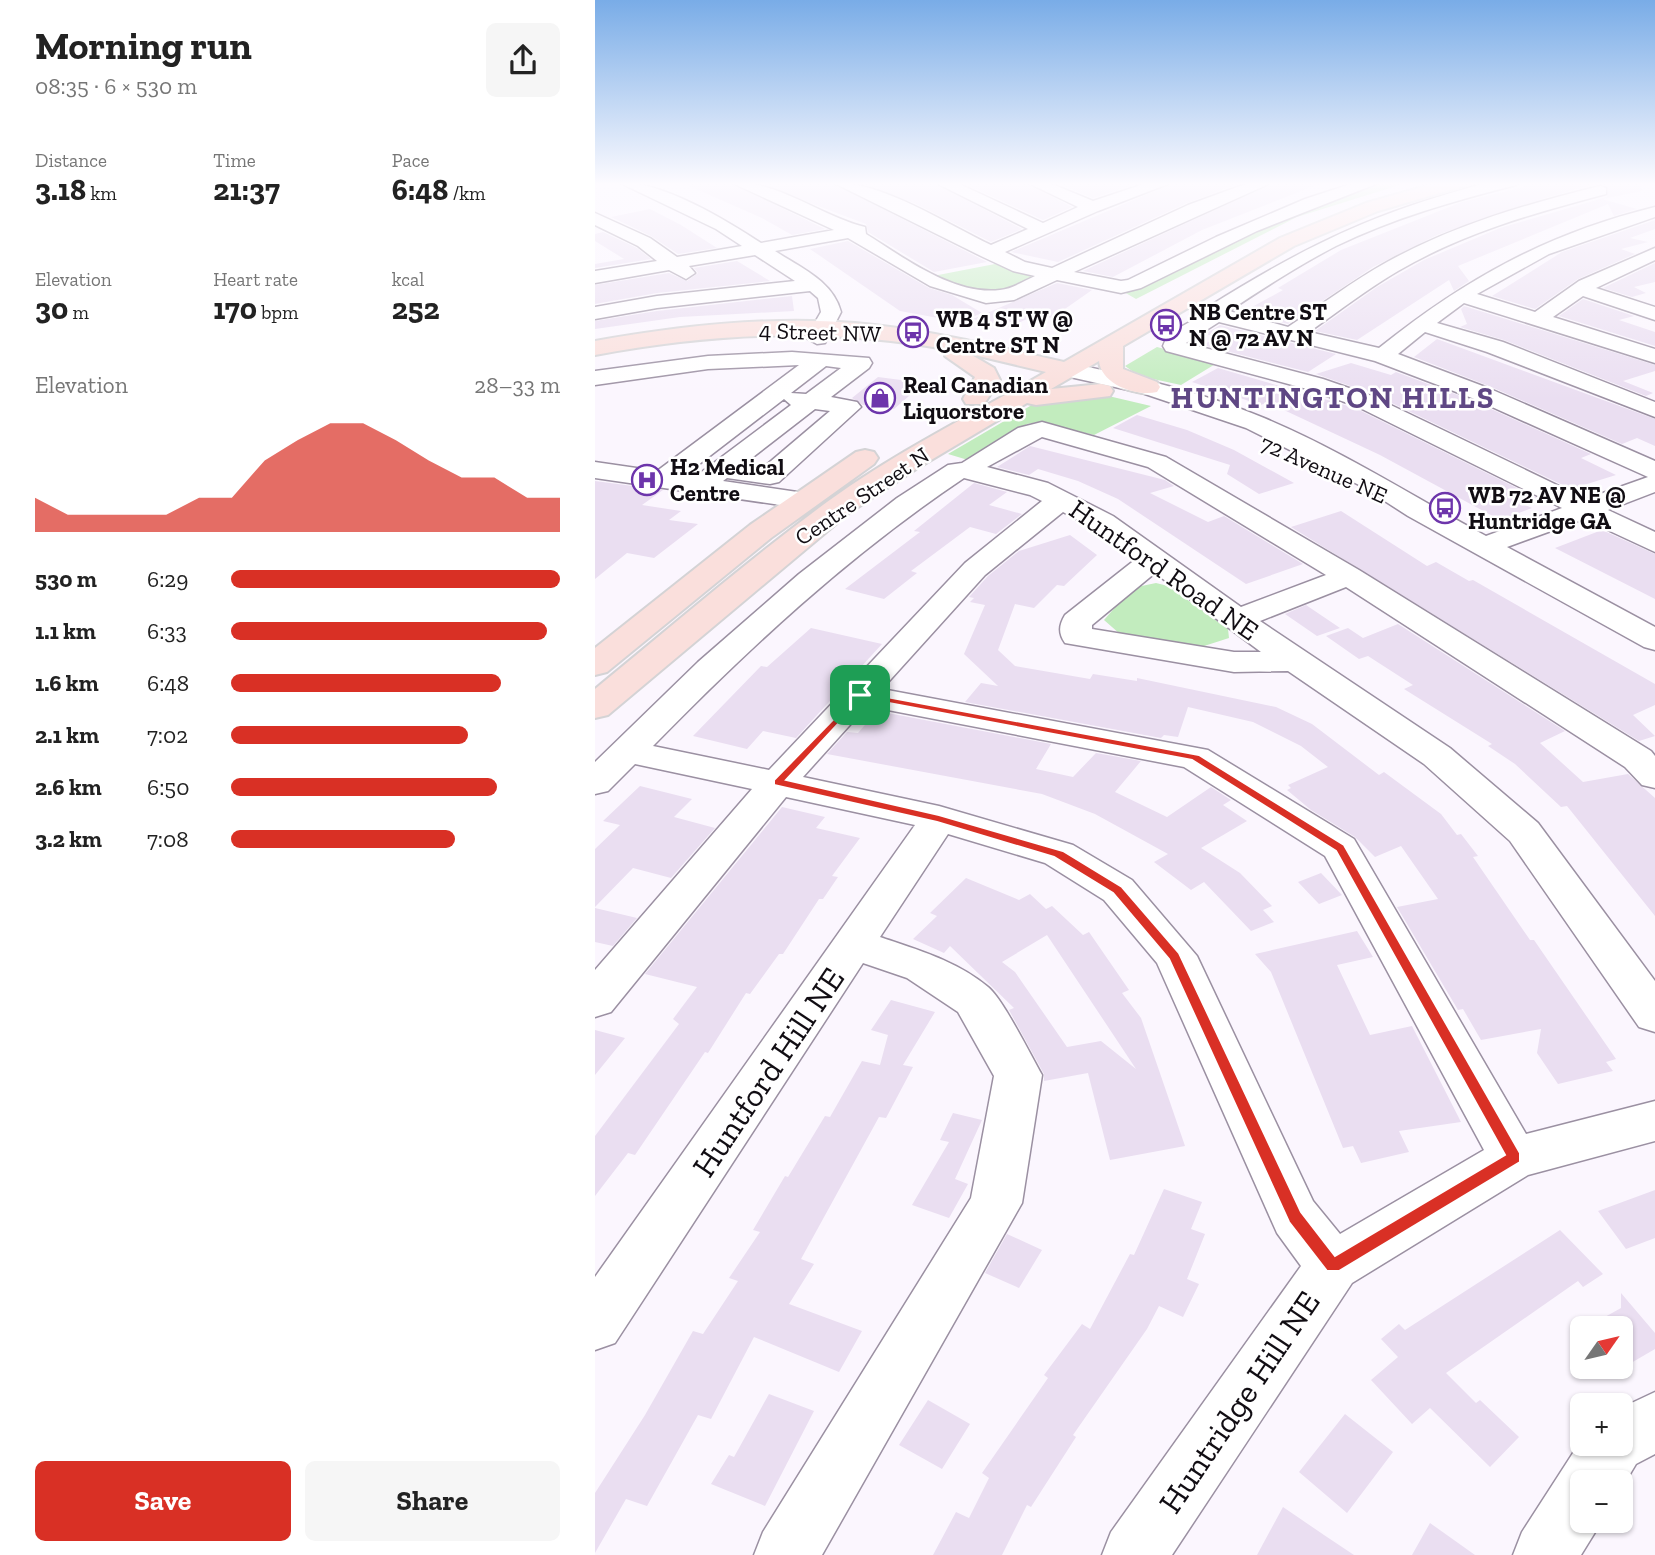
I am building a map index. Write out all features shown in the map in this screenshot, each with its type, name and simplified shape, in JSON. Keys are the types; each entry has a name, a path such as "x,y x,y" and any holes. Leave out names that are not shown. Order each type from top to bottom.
{"main road":[{"name":"Centre Street N","path":"598,702 839,507 906,463 1007,405 1050,366 1149,302 1235,255"},
{"name":"Centre Street N","path":"595,665 736,548 801,500 873,453 975,399 1050,366 1112,345 1266,255"},
{"path":"1126,308 1149,302"},
{"name":"4 Street NW","path":"595,348 702,333 821,342 889,334 1004,354 1050,366"},
{"name":"4 Street NW","path":"595,358 717,341 821,342 883,344 956,356 1050,366"},
{"path":"1112,345 1108,366 1115,376 1148,387"},
{"path":"956,356 986,373 988,380 975,399"},
{"path":"1007,405 1051,394 1101,391"}],"street":[{"path":"662,255 714,295"},
{"path":"595,277 724,255"},
{"path":"663,479 773,396 821,342 831,312 827,296 769,255"},
{"path":"890,255 933,280 985,297 1007,296 1093,255"},
{"path":"992,255 1020,267 1104,286 1127,286 1190,255"},
{"path":"1217,315 1215,311 1311,255"},
{"path":"1293,333 1414,255"},
{"path":"1383,356 1420,324 1482,279 1531,255"},
{"path":"1590,255 1655,276"},
{"path":"1539,318 1580,289 1651,255"},
{"path":"595,313 714,295 814,285"},
{"path":"1580,289 1655,314"},
{"path":"1460,295 1655,356"},
{"path":"1655,471 1480,393 1383,356 1217,315 1176,339 1174,346 1315,384 1364,401 1655,543"},
{"path":"1420,324 1495,347 1655,410"},
{"path":"595,378 701,361 772,357 821,342 861,363 712,477"},
{"name":"72 Avenue NE","path":"1050,366 1148,387 1265,428 1372,481 1418,510 1487,545 1655,640"},
{"name":"72 Avenue NE","path":"1050,366 1101,391 1155,403 1221,424 1287,451 1359,488 1418,510"},
{"path":"595,470 663,479 770,476 849,407 773,396"},
{"path":"595,783 710,669 810,580 907,504 957,471 970,470 975,463 1027,433 1042,429 1157,462 1349,576 1638,759 1655,777"},
{"name":"Huntford Road NE","path":"970,470 1039,489 1103,522 1295,661 1437,756 1524,832 1655,1014"},
{"path":"712,477 801,500"},
{"path":"1487,545 1588,510 1655,483"},
{"path":"595,1000 778,782 975,569 1062,499"},
{"path":"1154,559 1076,622 1076,636 1098,642 1234,662 1295,661"},
{"path":"860,695 1195,758 1340,848 1514,1158"},
{"path":"627,751 939,818 1059,854 1118,890 1175,956 1295,1217 1333,1266"},
{"name":"Huntford Hill NE","path":"595,1324 939,818"},
{"path":"786,1555 996,1203 1018,1075 974,1000 922,967 855,945"},
{"name":"Huntridge Hill NE","path":"1134,1555 1333,1266 1514,1158 1655,1122"},
{"path":"1633,1434 1655,1422"},
{"path":"1545,1555 1570,1514"}],"lane":[{"path":"1238,619 1349,576"}],"green space":[{"path":"1206,255 1223,255 1136,299 1124,292 1136,290"},
{"path":"995,264 1039,277 1002,295 988,295 933,276"},
{"path":"1157,347 1217,363 1181,385 1139,376 1125,366"},
{"path":"1100,394 1151,406 1094,435 1038,422 1027,424 968,460 948,454 1042,399"},
{"path":"1156,583 1168,586 1228,629 1229,638 1201,647 1120,634 1104,620 1132,588"}],"building":[{"path":"617,255 645,255 651,259 595,268 595,264 624,259"},
{"path":"818,255 871,255 929,288 952,295 982,313 960,322 900,311"},
{"path":"905,255 972,255 987,262 934,272"},
{"path":"1023,255 1074,255 1058,262"},
{"path":"1118,255 1155,255 1113,277 1083,271"},
{"path":"1333,255 1398,255 1373,267 1288,324 1243,312 1283,290 1278,288"},
{"path":"1437,255 1486,255 1458,266 1469,281 1454,291 1449,280 1357,340 1315,331 1377,287"},
{"path":"1558,255 1634,255 1578,279 1535,309 1492,296"},
{"path":"737,261 770,281 657,293 595,304 595,285 669,273 687,281 698,273 694,268"},
{"path":"1655,263 1655,282 1634,287 1646,293 1632,297 1603,288"},
{"path":"1057,283 1092,290 1052,318 1036,315 1009,327 973,319"},
{"path":"792,296 794,311 680,317 595,329 595,321 657,311"},
{"path":"1583,299 1634,316 1619,320 1655,332 1655,346 1559,316"},
{"path":"1464,306 1655,365 1655,371 1623,381 1653,393 1646,396 1504,340 1460,327 1467,324 1461,309"},
{"path":"1220,325 1336,354 1308,372 1203,345 1218,337 1205,334"},
{"path":"1437,339 1655,419 1655,446 1637,438 1622,444 1489,386 1414,357"},
{"path":"1351,363 1391,375 1396,372 1471,400 1591,454 1581,458 1616,475 1571,489 1373,394 1316,374"},
{"path":"1218,368 1355,408 1539,499 1523,504 1532,508 1500,520 1380,455 1267,402 1261,405 1192,382"},
{"name":"Real Canadian Liquorstore","path":"878,377 924,383 894,409 863,405 852,398"},
{"path":"1137,415 1187,430 1234,450 1294,483 1259,494 1227,474 1230,465 1113,428"},
{"path":"1030,446 1165,480 1174,486 1150,493 1208,522 1224,516 1303,564 1246,584 1118,499 1078,481 1038,469 1029,475 997,467"},
{"path":"595,481 663,490 642,505 681,511 669,520 698,524 654,558 627,553 595,579"},
{"path":"974,483 1007,492 989,505 1022,514 996,534 970,527 911,571 917,573 884,599 845,589 920,532 914,531"},
{"path":"1341,511 1427,566 1436,562 1469,581 1473,580 1655,684 1655,705 1633,715 1655,736 1639,741 1291,527"},
{"path":"1602,530 1655,554 1655,599 1555,548"},
{"path":"1070,535 1097,555 1064,586 1057,585 1034,608 1015,604 998,650 1015,666 1090,679 1093,674 1137,681 1137,678 1276,707 1312,724 1379,775 1384,772 1441,814 1478,856 1473,857 1616,1059 1606,1062 1613,1071 1558,1084 1537,1053 1541,1029 1481,1040 1463,1009 1458,1010 1397,907 1438,899 1401,846 1375,857 1355,837 1311,810 1287,790 1291,788 1288,785 1328,767 1301,746 1253,722 1188,707 1178,737 1164,735 1161,738 965,702 981,683 998,686 964,654 985,605 970,602 974,598 969,597 988,576 1019,551"},
{"path":"1306,605 1340,628 1317,636 1285,614"},
{"path":"1398,624 1565,731 1540,743 1583,782 1628,774 1655,798 1655,916 1567,806 1561,807 1515,764 1488,746 1492,744 1404,689 1413,685 1368,656 1359,659 1326,636 1348,628 1363,638"},
{"path":"811,628 882,644 796,738 763,731 747,749 693,736 761,666 767,667"},
{"path":"877,711 1051,744 1036,769 1073,777 1096,753 1141,761 1115,792 1167,817 1211,787 1231,800 1223,805 1247,821 1201,848 1240,873 1272,906 1263,910 1274,922 1251,931 1204,882 1191,890 1154,862 1168,854 1095,814 1042,794 827,754 847,732 858,733"},
{"path":"640,786 692,799 674,817 715,828 671,878 633,868 595,907 595,849 620,825 603,821"},
{"path":"782,807 825,817 816,828 860,838 832,876 838,877 823,899 819,899 783,954 779,954 750,994 746,993 708,1053 705,1052 635,1155 628,1153 595,1196 595,1136 679,1024 673,1019 697,987 645,974"},
{"path":"1321,873 1342,895 1319,904 1298,882"},
{"path":"966,878 1019,900 1030,894 1046,909 1052,906 1083,935 1089,932 1129,990 1122,993 1141,1018 1185,1146 1110,1160 1088,1073 1044,1081 1044,1074 1009,1010 1014,1008 950,946 944,953 913,939 937,916 930,913","holes":["1047,935 1136,1069 1101,1041 1067,1047 1015,972 1002,962"]},
{"path":"595,908 637,918 613,946 595,942"},
{"path":"1357,931 1373,957 1337,965 1370,1035 1412,1026 1461,1122 1399,1131 1409,1152 1361,1163 1353,1146 1343,1148 1271,972 1255,954"},
{"path":"891,1000 935,1012 903,1065 913,1067 886,1118 879,1117 801,1259 814,1264 789,1304 862,1331 839,1372 754,1337 711,1419 698,1415 647,1506 626,1499 595,1553 595,1493 645,1415 693,1331 703,1334 738,1281 729,1278 760,1232 753,1230 785,1176 788,1177 825,1116 830,1117 862,1061 880,1065 888,1035 871,1030"},
{"path":"595,1030 625,1038 595,1075"},
{"path":"953,1113 982,1120 955,1179 968,1184 949,1218 912,1205 949,1142 940,1140"},
{"path":"1164,1189 1202,1202 1191,1229 1205,1234 1187,1279 1199,1284 1183,1317 1159,1306 1147,1329 1073,1435 1076,1437 1031,1507 1027,1505 1002,1555 933,1555 956,1512 969,1518 989,1478 982,1473 1048,1378 1044,1375 1082,1324 1090,1329 1130,1254 1134,1255"},
{"path":"1655,1190 1655,1238 1626,1249 1598,1211"},
{"path":"1560,1230 1603,1274 1583,1287 1578,1281 1446,1373 1476,1403 1480,1400 1519,1437 1490,1467 1430,1408 1412,1424 1371,1380 1398,1357 1381,1339 1399,1324 1405,1330"},
{"path":"1007,1234 1042,1250 1019,1288 985,1273"},
{"path":"1621,1293 1655,1333 1655,1349 1633,1362 1633,1316 1607,1316 1621,1308"},
{"path":"769,1394 814,1411 765,1506 711,1484 729,1455 734,1457"},
{"path":"928,1400 970,1424 942,1469 899,1445"},
{"path":"1345,1414 1393,1452 1347,1513 1299,1472"},
{"path":"1283,1507 1324,1535 1354,1555 1257,1555"},
{"path":"1430,1523 1475,1555 1412,1555"}],"place":[{"name":"NB Centre ST N @ 72 AV N","path":"1166,325"},
{"name":"WB 4 ST W @ Centre ST N","path":"913,332"},
{"name":"Real Canadian Liquorstore","path":"880,398"},
{"name":"H2 Medical Centre","path":"647,480"},
{"name":"WB 72 AV NE @ Huntridge GA","path":"1445,508"}],"district":[{"name":"HUNTINGTON HILLS","path":"1333,398"}],"route":[{"path":"860,695 1195,758 1340,848 1514,1158 1333,1266 1295,1217 1175,956 1118,890 1059,854 939,818 778,782 860,695"}]}
